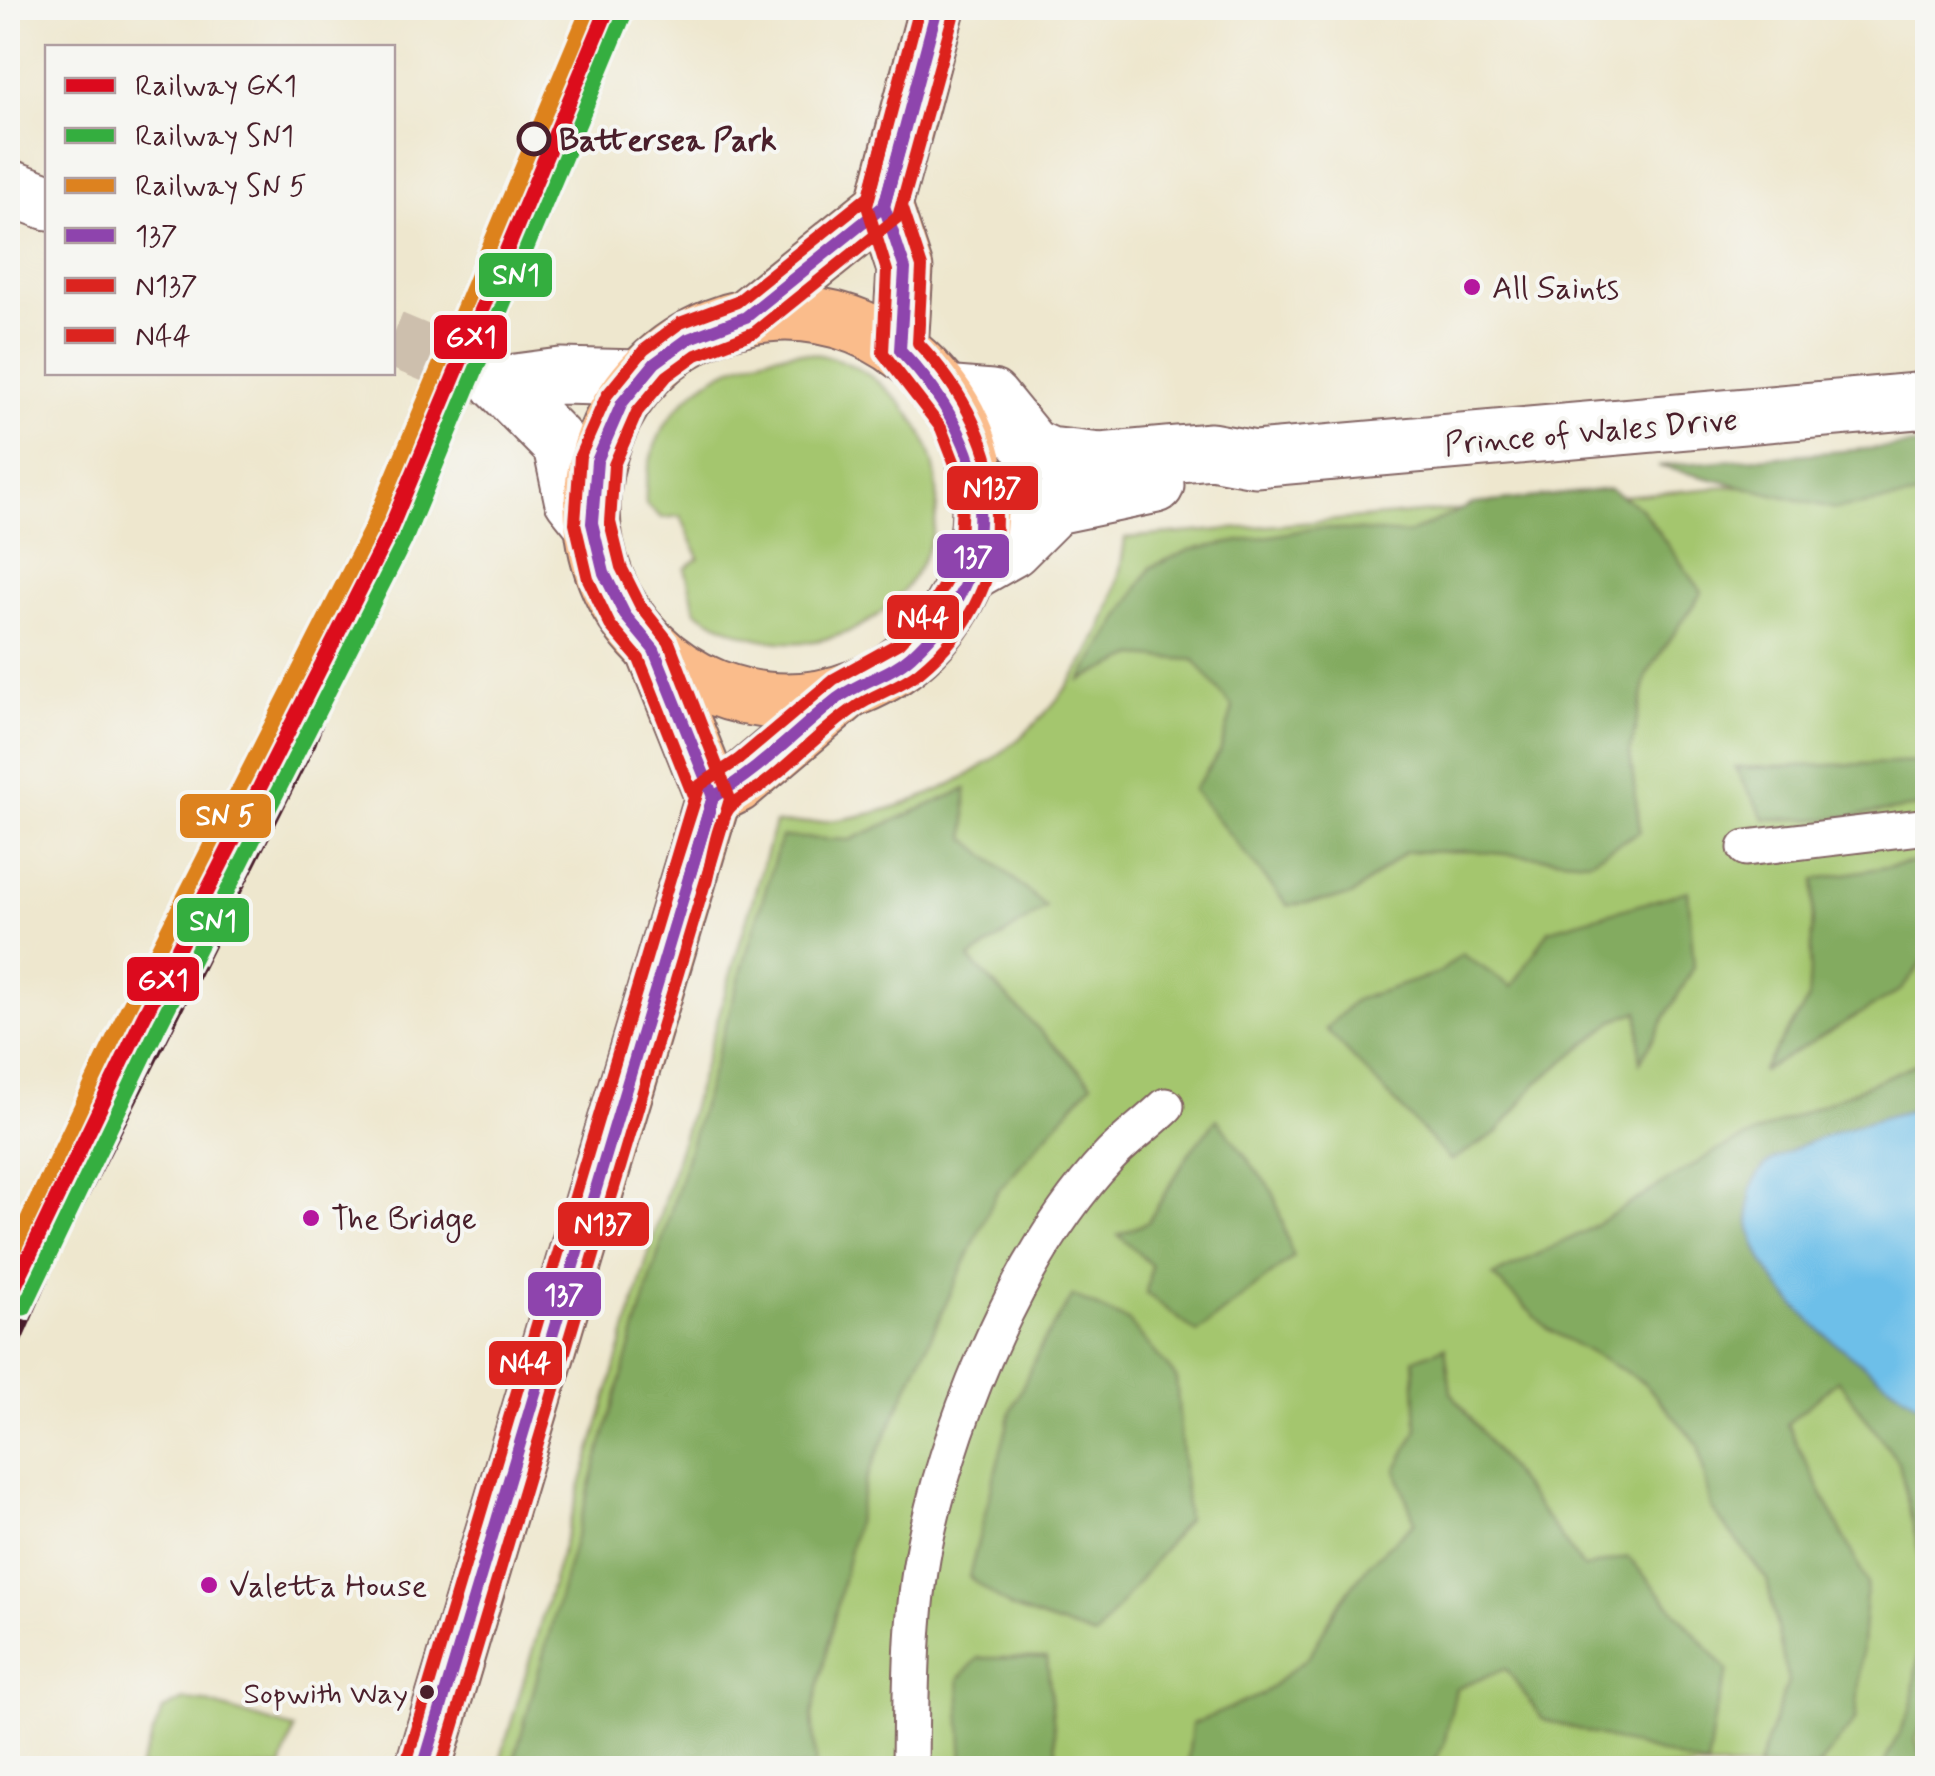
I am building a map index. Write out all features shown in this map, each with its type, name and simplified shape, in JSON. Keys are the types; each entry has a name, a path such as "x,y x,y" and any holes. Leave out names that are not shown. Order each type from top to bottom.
{"main road":[{"path":"900,350 905,269 884,206 937,8"},
{"path":"746,316 884,206"},
{"path":"423,1768 713,797 654,650 613,595 592,523 597,461 622,403 640,378 688,339 746,316 778,313 826,317 873,333 900,350 944,394 972,450 978,481 980,512 968,574 954,605 911,656 848,691 737,785 713,797"},
{"path":"654,650 691,676 752,697 784,701 848,691"}],"street":[{"path":"8,186 45,201"},
{"path":"592,523 572,498 561,446 500,384 561,376 614,374 640,378"},
{"name":"Prince of Wales Drive","path":"944,394 991,398 1031,447 1049,454 1101,460 1211,451 1255,459 1928,400"},
{"name":"Prince of Wales Drive","path":"968,574 1012,549 1055,506 1106,492 1208,478 1255,459"},
{"path":"1746,848 1928,826"},
{"path":"910,1768 911,1669 927,1534 983,1361 1021,1283 1070,1210 1108,1158 1166,1106"}],"green space":[{"path":"796,352 847,363 891,393 925,440 937,492 930,542 906,588 867,622 818,640 760,639 696,611 685,568 699,558 681,516 662,518 646,505 648,473 656,444 669,419 688,397 736,366"},
{"path":"1927,444 1927,495 1835,509 1658,466"},
{"path":"1927,470 1927,1768 498,1768 775,823 838,820 899,806 955,782 1007,749 1051,707 1086,658 1111,601 1125,538"},
{"path":"1610,489 1641,508 1702,592 1647,674 1630,753 1640,831 1588,861 1468,851 1405,852 1351,896 1288,906 1193,790 1220,752 1233,708 1194,660 1135,656 1081,680 1151,567 1190,550 1316,528 1408,534 1473,504"},
{"path":"1927,762 1927,806 1828,819 1765,819 1735,768"},
{"path":"966,789 966,838 1046,907 969,959 1092,1083 997,1192 866,1479 812,1715 816,1768 512,1768 595,1468 781,837 850,840"},
{"path":"1927,860 1927,956 1902,989 1761,1072 1808,1001 1815,879"},
{"path":"1688,891 1694,967 1640,1062 1639,1011 1615,1020 1536,1084 1498,1132 1451,1161 1326,1029 1355,1000 1439,973 1462,954 1512,987 1549,930"},
{"path":"1927,1059 1928,1716 1915,1739 1927,1768 1882,1768 1911,1708 1927,1587 1899,1463 1838,1380 1787,1424 1867,1583 1856,1719 1817,1768 1757,1768 1788,1682 1767,1580 1711,1508 1698,1444 1643,1382 1548,1329 1493,1276 1582,1233 1718,1150"},
{"path":"1217,1119 1273,1192 1293,1257 1197,1333 1146,1293 1151,1265 1118,1235 1148,1222 1190,1152"},
{"path":"1073,1296 1128,1321 1176,1377 1187,1519 1095,1637 1011,1608 969,1577 1011,1411 1042,1344"},
{"path":"1445,1347 1451,1392 1584,1568 1628,1557 1728,1671 1715,1713 1707,1767 1542,1719 1506,1668 1456,1689 1444,1744 1431,1768 1187,1768 1192,1724 1261,1695 1310,1655 1337,1606 1370,1563 1415,1522 1396,1470 1417,1430 1414,1359"},
{"path":"978,1658 1047,1658 1058,1768 963,1768 959,1679"},
{"path":"184,1700 204,1702 294,1729 281,1768 139,1768 163,1710"}],"water":[{"path":"1928,1107 1927,1410 1844,1351 1790,1299 1768,1270 1754,1241 1749,1210 1756,1177 1777,1158 1841,1130"}],"tunnel":[{"path":"395,340 500,384"}],"railway":[{"path":"8,1360 57,1249 311,743 388,534"}],"rail line":[{"name":"GX1","path":"8,1300 142,1020 388,534 608,8"},
{"name":"SN1","path":"24,1308 158,1028 404,542 624,15"}],"transit line":[{"path":"8,1261 126,1012 372,527 589,8"},
{"name":"N44","path":"406,1763 694,798 639,659 610,625 588,579 575,523 580,456 607,395 644,350 680,323 737,302 869,196 919,8"},
{"name":"137","path":"423,1768 713,797 654,650 625,615 604,573 592,523 597,461 622,403 655,363 688,339 746,317 884,206 937,8"},
{"name":"N137","path":"441,1768 730,799 669,642 640,605 621,567 610,522 614,465 637,412 667,376 696,355 755,332 898,217 954,13"},
{"name":"N44","path":"672,873 700,785 738,760 834,679 899,643 929,611 949,576 960,539 962,502 955,464 941,428 883,353 887,271 867,206 886,132"},
{"name":"137","path":"689,878 713,797 762,763 838,698 911,656 944,619 966,581 977,542 979,502 971,463 931,386 900,350 905,269 884,206 903,137"},
{"name":"N137","path":"706,883 720,826 731,806 765,783 853,709 919,672 955,635 980,595 993,553 996,509 989,465 973,422 949,381 918,343 922,267 902,206 920,142"}],"place":[{"name":"Battersea Park","path":"534,139"},
{"name":"All Saints","path":"1472,287"},
{"name":"The Bridge","path":"311,1218"},
{"name":"Valetta House","path":"209,1585"},
{"name":"Sopwith Way","path":"427,1692"}]}
